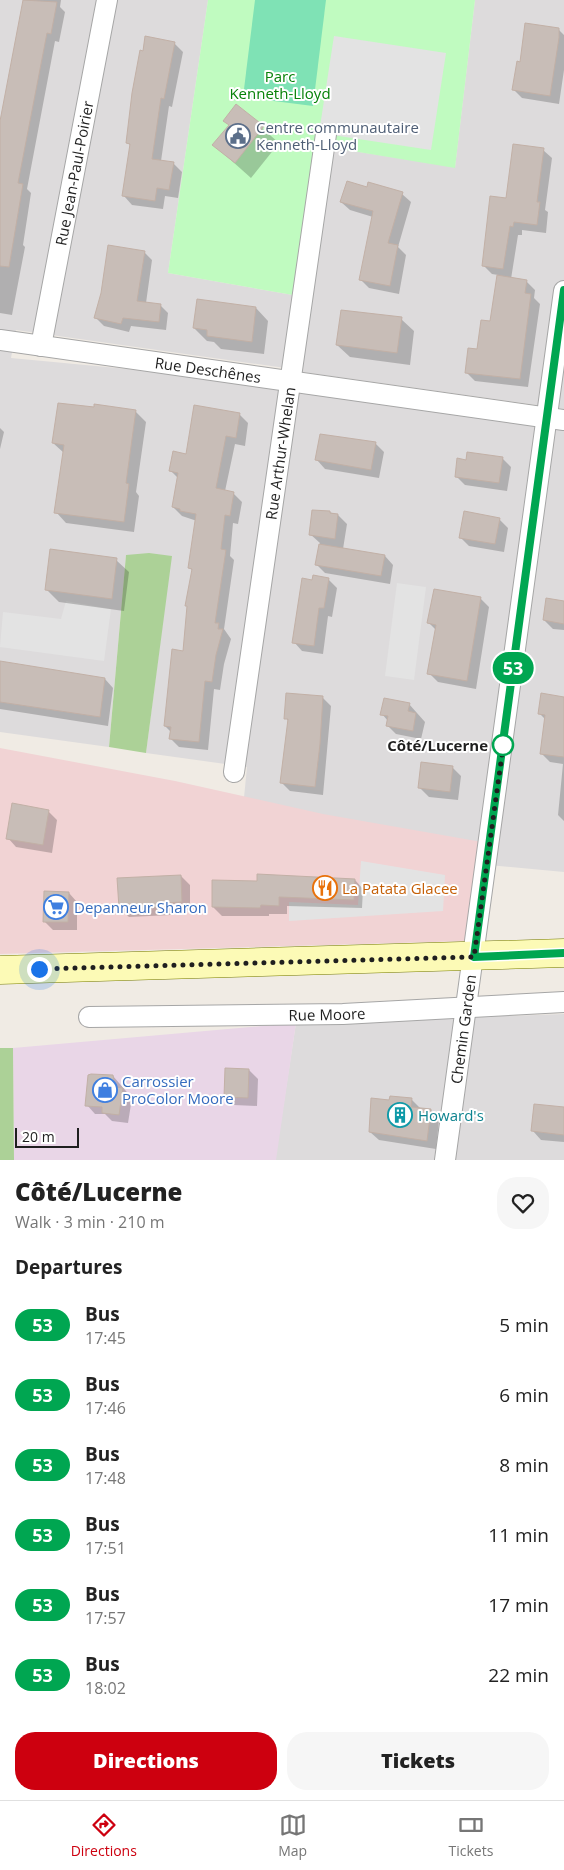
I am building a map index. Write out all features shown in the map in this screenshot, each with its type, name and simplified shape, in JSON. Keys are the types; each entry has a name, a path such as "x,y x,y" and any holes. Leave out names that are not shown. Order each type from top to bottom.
{"main road":[{"path":"0,970 564,953"}],"street":[{"name":"Rue Jean-Paul-Poirier","path":"40,346 107,0"},
{"name":"Rue Arthur-Whelan","path":"234,772 326,134"},
{"name":"Chemin Garden","path":"445,1160 555,419 564,291"},
{"name":"Rue Deschênes","path":"0,340 555,419"},
{"name":"Rue Moore","path":"88,1017 343,1014 564,1002"}],"shaded area":[{"path":"0,0 208,0 168,273 293,295 285,368 16,330 11,358 170,373 564,428 564,872 467,863 242,818 247,767 146,753 171,556 126,555 109,747 0,732"},
{"path":"475,0 564,0 564,409 302,372 334,148 455,167"},
{"path":"334,36 446,53 431,150 319,133"},
{"path":"397,583 426,587 414,680 385,676"},
{"path":"66,601 111,609 104,661 0,647 3,612 61,619"},
{"path":"0,748 175,781 323,814 482,842 469,941 0,954"},
{"path":"361,861 445,875 443,911 289,921 289,902 358,905"},
{"path":"564,1014 564,1160 275,1160 296,1023"},
{"path":"296,1023 276,1160 14,1160 13,1048"}],"green space":[{"name":"Parc Kenneth-Lloyd","path":"208,0 475,0 455,168 334,148 312,294 293,295 168,273"},
{"path":"255,0 326,0 313,106 243,97"},
{"path":"149,553 172,556 146,753 109,747 126,555"},
{"path":"0,1048 13,1048 14,1160 0,1160"}],"building":[{"path":"23,0 57,2 51,34 47,33 18,183 23,184 9,267 0,266 0,121"},
{"path":"525,23 559,28 550,96 512,90 517,61 520,62"},
{"path":"145,36 175,42 164,99 161,98 152,159 174,162 169,190 157,188 155,201 122,196 130,144 126,143 132,93 140,50 143,51"},
{"name":"Centre communautaire Kenneth-Lloyd","path":"236,104 264,126 235,163 212,145 229,125 223,121"},
{"path":"513,144 544,148 537,202 540,202 537,225 514,222 513,227 510,226 503,269 482,266 490,196 506,198"},
{"path":"347,181 367,187 368,182 403,192 388,243 398,245 390,286 359,280 373,211 340,202"},
{"path":"108,245 145,251 137,301 161,304 159,322 123,318 121,324 94,318 101,293"},
{"path":"497,275 527,280 525,293 531,294 520,379 465,373 468,348 477,349 481,320 490,321"},
{"path":"197,299 256,307 252,342 207,336 207,330 193,328"},
{"path":"341,310 402,317 397,353 336,345"},
{"path":"58,403 94,407 94,404 136,410 126,483 129,484 124,522 54,513 64,445 52,443"},
{"path":"194,405 240,413 236,438 226,436 216,488 234,492 230,516 225,515 221,549 226,550 215,623 219,623 218,629 223,629 216,655 212,682 205,681 199,742 169,739 171,727 164,726 172,649 183,651 187,606 185,606 192,569 188,568 196,514 180,511 180,509 172,507 178,473 169,471 173,451 186,454"},
{"path":"320,434 376,442 371,470 315,460"},
{"path":"467,452 503,457 499,483 455,477 457,458 466,460"},
{"path":"312,510 330,511 330,513 338,514 335,539 309,535"},
{"path":"464,511 500,518 495,544 459,538"},
{"path":"319,544 385,555 381,576 315,565"},
{"path":"50,549 117,558 112,599 45,590"},
{"path":"313,575 329,578 324,608 319,608 314,646 292,643 302,578 312,580"},
{"path":"434,589 481,597 467,681 427,674 436,625 427,623"},
{"path":"546,598 564,601 564,624 543,620"},
{"path":"0,661 105,678 100,717 0,702"},
{"path":"286,693 323,696 315,787 280,783 288,719 284,719"},
{"path":"541,693 564,697 564,757 540,754 545,715 538,714"},
{"path":"384,698 410,703 408,711 416,713 413,731 386,726 388,716 380,715"},
{"path":"421,762 453,766 450,792 418,788"},
{"path":"12,803 49,810 43,845 6,839"},
{"path":"257,874 355,879 354,900 279,897 279,906 261,905 260,908 212,907 212,880 257,881"},
{"path":"181,875 182,902 163,903 163,907 119,908 117,878"},
{"name":"Depanneur Sharon","path":"44,891 69,892 68,922 43,922"},
{"path":"225,1068 249,1069 248,1098 224,1097"},
{"name":"Carrossier ProColor Moore","path":"88,1075 113,1075 115,1087 123,1088 119,1115 102,1113 102,1107 85,1106"},
{"name":"Howard's","path":"390,1096 412,1098 411,1107 431,1109 427,1141 369,1132 371,1098 389,1100"},
{"path":"534,1104 564,1107 564,1135 531,1131"}],"bus line":[{"name":"53","path":"564,290 474,957 564,953"}],"place":[{"name":"Centre communautaire Kenneth-Lloyd","path":"238,136"},
{"name":"Côté/Lucerne","path":"503,745"},
{"name":"La Patata Glacee","path":"325,888"},
{"name":"Depanneur Sharon","path":"56,907"},
{"name":"Carrossier ProColor Moore","path":"105,1090"},
{"name":"Howard's","path":"400,1115"}],"route":[{"path":"39,969 474,957 504,740 503,745"}]}
